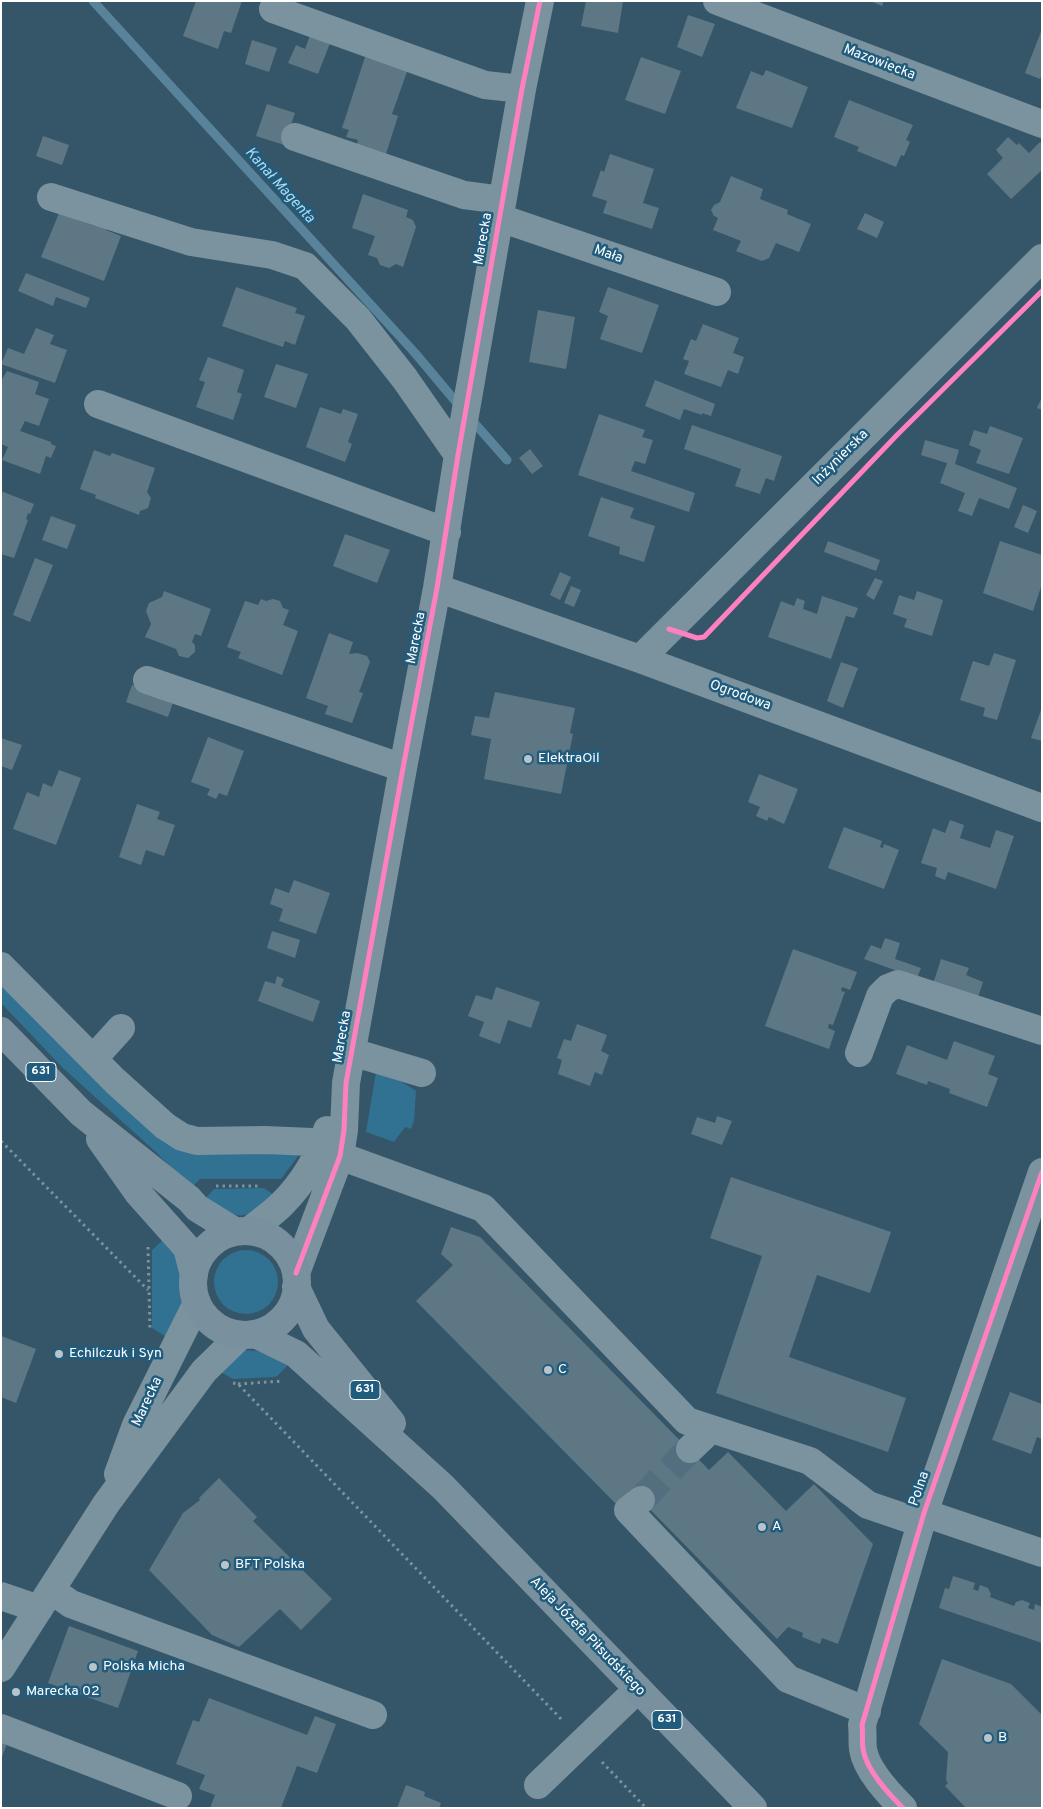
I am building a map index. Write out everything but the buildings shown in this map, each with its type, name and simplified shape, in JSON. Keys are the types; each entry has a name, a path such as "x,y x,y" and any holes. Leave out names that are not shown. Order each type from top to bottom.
{"main road":[{"name":"631","path":"1,1031 81,1114 189,1199 196,1208 242,1232"},
{"name":"631","path":"81,1114 138,1193 187,1248 194,1275"},
{"path":"242,1232 262,1234 274,1240 292,1260 296,1280 290,1306 279,1322 267,1330 248,1334 226,1332 214,1325 204,1315 197,1303 194,1289 194,1275 197,1263 203,1252 223,1236 242,1232"},
{"name":"Aleja Józefa Piłsudskiego","path":"296,1280 316,1329 443,1487"},
{"name":"Aleja Józefa Piłsudskiego","path":"248,1334 296,1354 443,1487 753,1808"}],"street":[{"name":"Marecka","path":"242,1232 283,1203 310,1170 330,1152 344,1130 346,1083 403,768 438,588 460,445 501,209 540,1"},
{"name":"Mazowiecka","path":"717,1 1042,124"},
{"path":"273,9 485,85 522,89"},
{"name":"Mała","path":"295,137 464,195 717,292"},
{"path":"52,197 191,242 272,256 305,266 358,319 460,445"},
{"name":"Inżynierska","path":"640,658 1042,258"},
{"path":"98,404 447,532"},
{"name":"Ogrodowa","path":"438,588 640,658 1042,808"},
{"path":"147,680 403,768"},
{"path":"1,966 93,1059 151,1113 182,1137 197,1141 265,1140 312,1142 330,1152 483,1208 687,1421 810,1461 868,1505 922,1518 1042,1554"},
{"path":"859,1053 880,996 888,988 898,984 1042,1031"},
{"path":"93,1059 121,1028"},
{"path":"352,1052 422,1073"},
{"name":"Marecka","path":"296,1280 330,1152"},
{"name":"Polna","path":"903,1808 889,1794 873,1773 863,1751 862,1725 922,1518 1042,1172"},
{"name":"Marecka","path":"106,1504 136,1425 197,1303"},
{"name":"Marecka","path":"1,1668 106,1504 204,1371 248,1334"},
{"path":"690,1450 711,1428"},
{"path":"641,1500 628,1510 788,1678 866,1711"},
{"path":"1,1596 71,1604 373,1715"},
{"path":"538,1785 638,1689"},
{"path":"1,1728 178,1796"}],"path":[{"path":"1,1141 149,1290"},
{"path":"189,1199 203,1186 271,1186 289,1195"},
{"path":"166,1224 148,1242 150,1339 173,1350"},
{"path":"204,1371 215,1381 238,1384 286,1381 303,1361"},
{"path":"238,1384 646,1808"}],"shaded area":[{"path":"1,972 149,1122 299,1155 281,1179 200,1179 191,1188 158,1154 63,1068 1,1003"},
{"path":"377,1066 416,1091 414,1121 411,1129 405,1127 394,1142 366,1132"},
{"path":"264,1188 277,1197 248,1214 234,1214 204,1200 214,1189"},
{"path":"165,1238 179,1260 182,1304 168,1338 152,1328 152,1250"},
{"path":"246,1250 264,1256 272,1264 278,1282 272,1300 264,1308 246,1314 228,1308 220,1300 214,1282 220,1264 228,1256"},
{"path":"243,1350 258,1351 289,1364 274,1377 233,1379 217,1370"}],"waterway":[{"name":"Kanał Magenta","path":"93,1 415,353 462,409"},
{"path":"470,418 507,460"}],"tunnel":[{"path":"641,1500 690,1449"}],"cycle path":[{"path":"296,1273 340,1156 344,1130 346,1083 437,588 458,455 522,89 540,1"},
{"path":"669,629 697,638 704,637 897,435 1042,291"},
{"path":"903,1808 873,1773 865,1757 862,1725 924,1513 1042,1172"}],"place":[{"name":"ElektraOil","path":"528,759"},
{"name":"Echilczuk i Syn","path":"59,1354"},
{"name":"C","path":"548,1370"},
{"name":"A","path":"762,1527"},
{"name":"BFT Polska","path":"225,1565"},
{"name":"Polska Micha","path":"93,1667"},
{"name":"Marecka 02","path":"16,1692"},
{"name":"B","path":"988,1738"}]}
